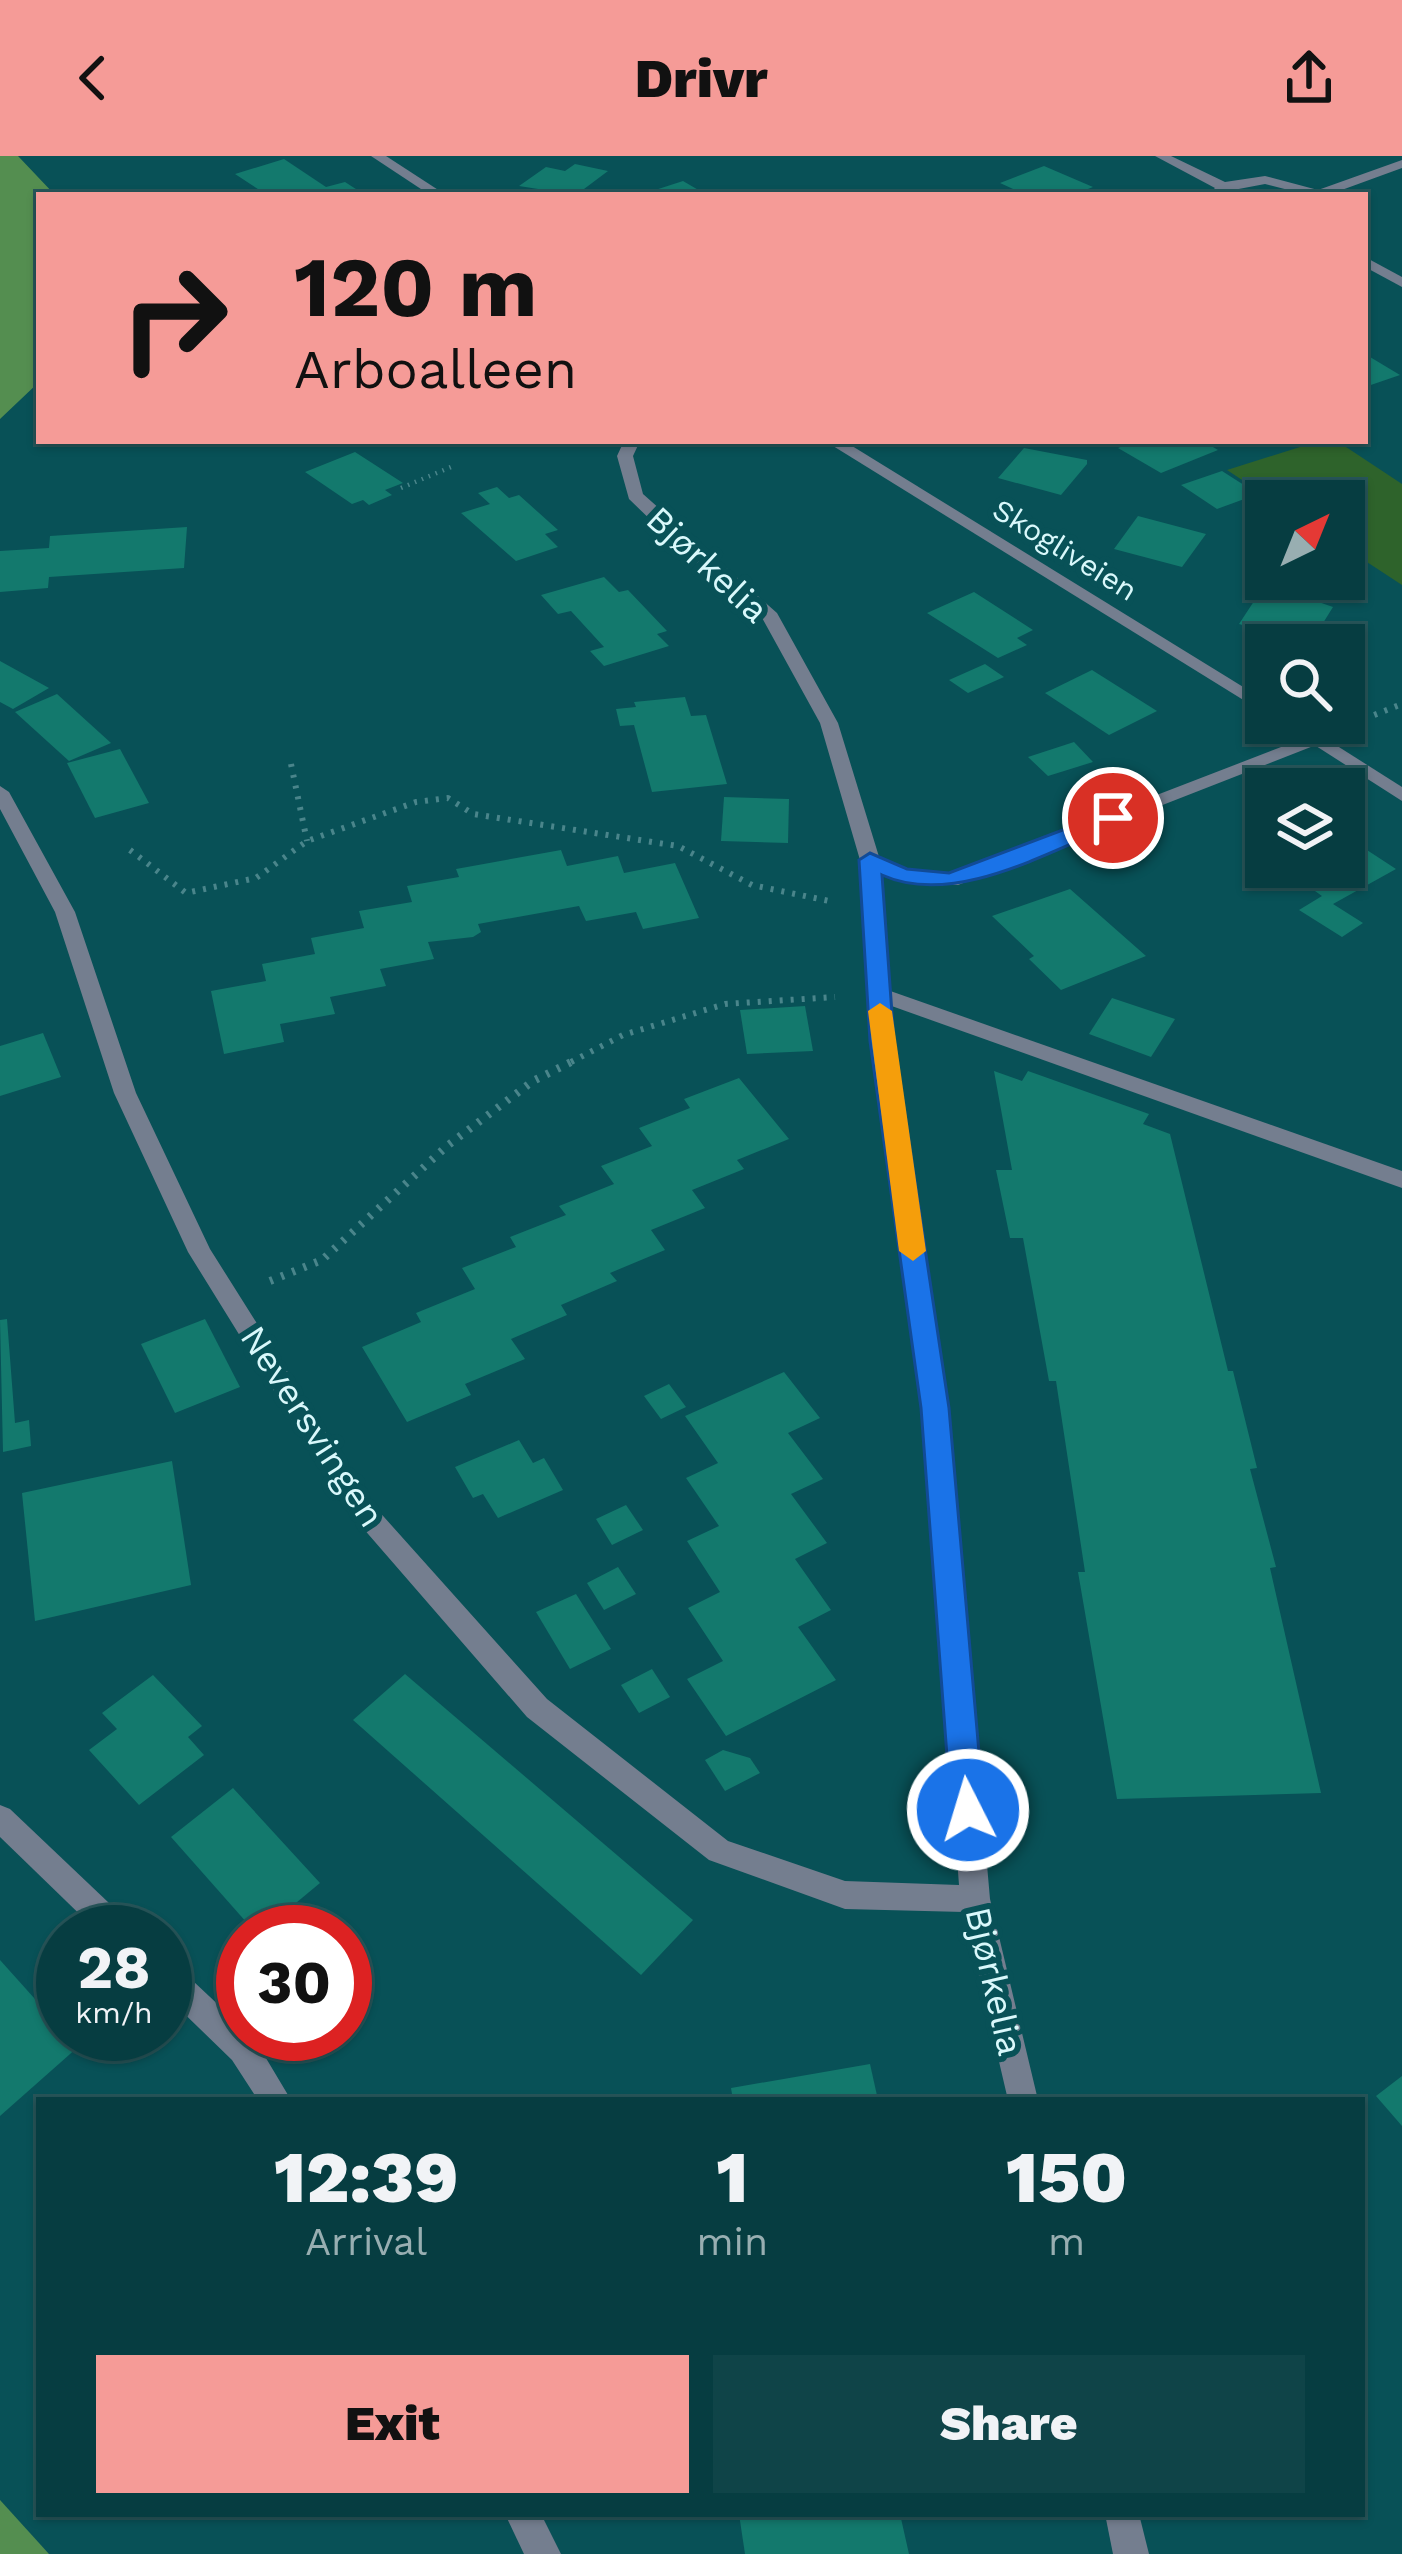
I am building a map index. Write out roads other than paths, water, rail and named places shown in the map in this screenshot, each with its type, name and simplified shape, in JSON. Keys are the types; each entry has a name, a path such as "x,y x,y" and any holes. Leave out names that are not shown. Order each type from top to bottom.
{"street":[{"path":"377,156 435,192"},
{"path":"1161,156 1218,191 1272,181 1309,192"},
{"path":"1327,192 1402,164"},
{"path":"1368,263 1402,283"},
{"name":"Bjørkelia","path":"631,444 625,456 635,496 768,613 829,723 870,860 882,1041 935,1408 975,1899 1022,2097"},
{"name":"Skogliveien","path":"837,444 1245,696"},
{"path":"870,860 902,875 951,880 1302,744"},
{"path":"1323,744 1402,795"},
{"name":"Neversvingen","path":"0,792 65,912 125,1093 200,1252 358,1504 537,1708 718,1850 845,1895 975,1899"},
{"path":"879,994 1402,1180"},
{"path":"0,1818 91,1905"},
{"path":"192,2001 243,2049 275,2097"},
{"path":"524,2517 543,2554"},
{"path":"1123,2517 1131,2554"}]}
